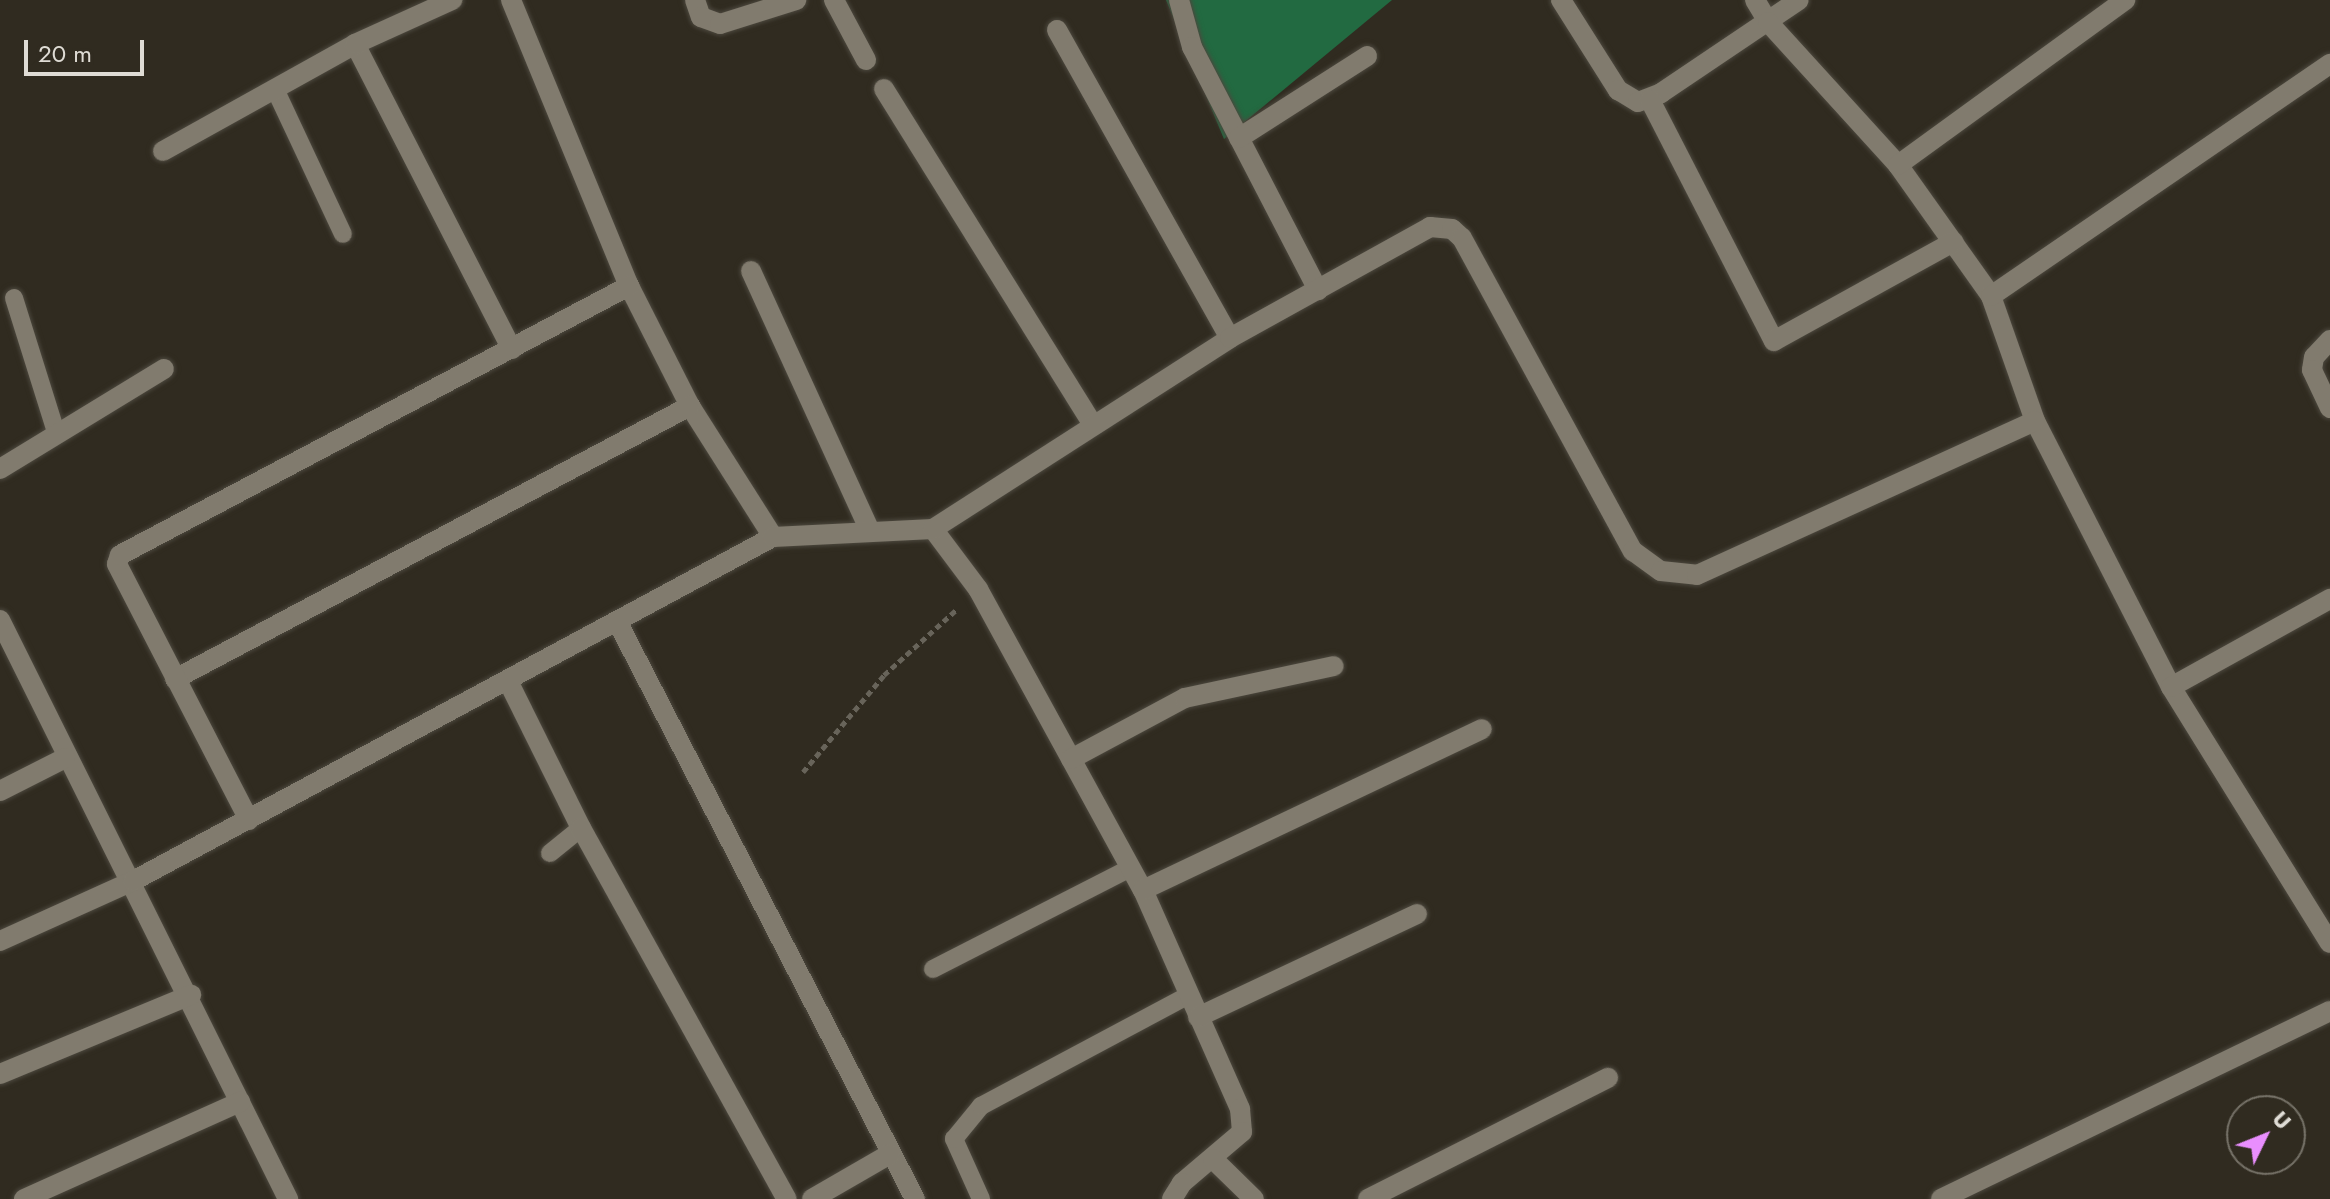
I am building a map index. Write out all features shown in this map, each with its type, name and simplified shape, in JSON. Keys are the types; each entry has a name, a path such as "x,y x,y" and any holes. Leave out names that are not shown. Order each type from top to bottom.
{"street":[{"path":"163,151 355,44 452,0"},
{"path":"511,0 629,286 690,406 773,537"},
{"path":"695,0 701,17 720,24 796,0"},
{"path":"834,0 866,60"},
{"path":"1179,0 1192,47 1318,290"},
{"path":"1561,0 1618,90 1638,102 1650,100 1799,0"},
{"path":"1755,0 1768,22 1898,165 1991,296 2035,421 2171,687 2330,943"},
{"path":"1898,165 1992,91 2125,0"},
{"path":"1057,30 1230,338"},
{"path":"355,44 512,349"},
{"path":"1239,138 1367,56"},
{"path":"1991,296 2330,64"},
{"path":"884,89 1093,425"},
{"path":"1650,100 1774,341 1953,242"},
{"path":"0,941 133,881 773,537 869,529 933,529 1230,338 1430,227 1452,229 1470,251 1633,551 1646,565 1678,576 1697,575 1815,525 2035,421"},
{"path":"751,271 869,529"},
{"path":"249,820 117,564 126,548 629,286"},
{"path":"2330,340 2314,357 2312,370 2330,408"},
{"path":"0,469 56,432 164,369"},
{"path":"175,679 690,406"},
{"path":"933,529 978,589 1143,890 1242,1121 1242,1132 1172,1199"},
{"path":"2171,687 2330,599"},
{"path":"0,620 9,661 133,881 288,1199"},
{"path":"618,623 915,1199"},
{"path":"1071,759 1185,698 1334,666"},
{"path":"508,681 581,828 787,1199"},
{"path":"1143,890 1482,729"},
{"path":"0,791 65,758"},
{"path":"1198,1017 1417,914"},
{"path":"0,1074 191,995"},
{"path":"1941,1199 2330,1011"},
{"path":"1368,1199 1608,1078"},
{"path":"24,1199 240,1102"},
{"path":"812,1199 890,1154"},
{"path":"1213,1159 1254,1199"}],"lane":[{"path":"275,89 343,234"},
{"path":"14,298 56,432"},
{"path":"550,853 581,828"},
{"path":"933,969 1130,868"},
{"path":"981,1199 954,1139 981,1106 1189,995"}],"path":[{"path":"803,772 884,675 978,589"}],"green space":[{"path":"1166,0 1392,0 1224,139"}]}
